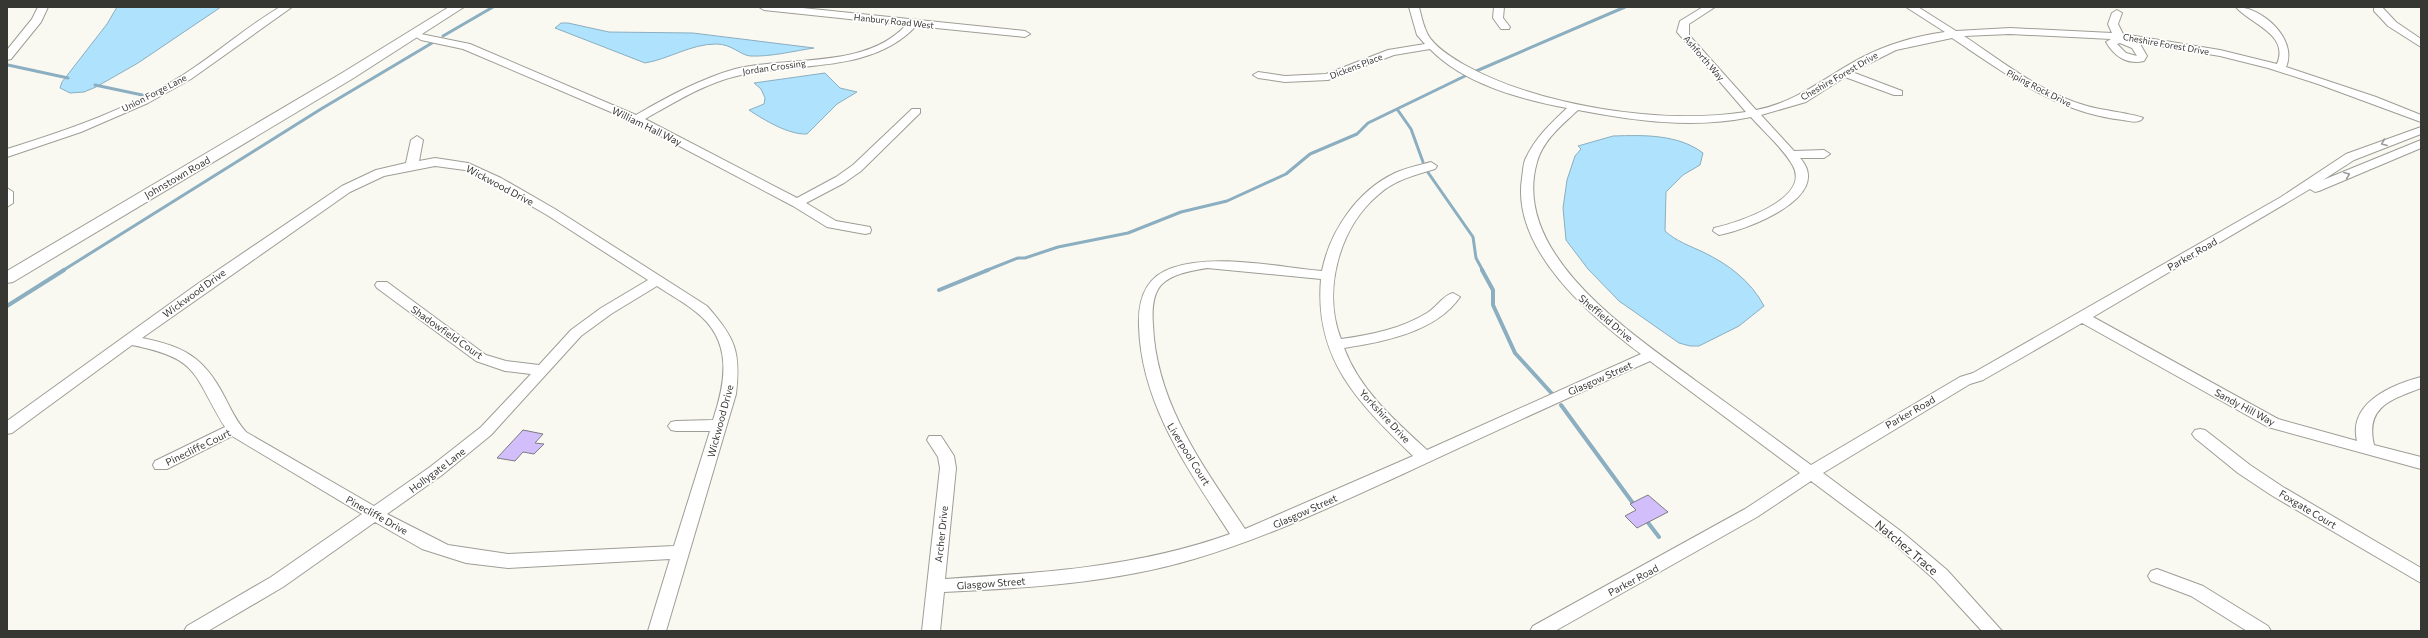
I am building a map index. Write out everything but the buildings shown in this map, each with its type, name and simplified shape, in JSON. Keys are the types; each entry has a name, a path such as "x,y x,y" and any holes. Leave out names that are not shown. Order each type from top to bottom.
{"main road":[{"name":"Johnstown Road","path":"7,278 347,76 458,7"},
{"name":"Johnstown Road","path":"347,76 421,37 470,7"}],"street":[{"path":"7,57 37,20 43,7"},
{"name":"Union Forge Lane","path":"7,153 92,123 152,96 208,63 254,28 287,7"},
{"name":"Hanbury Road West","path":"764,7 1025,34"},
{"name":"Cheshire Forest Drive","path":"1414,7 1419,32 1429,46 1458,67 1488,82 1531,96 1621,115 1669,119 1714,119 1754,114 1797,101 1878,53 1894,47 1954,35 2041,31 2120,38 2218,54 2280,69 2347,90 2421,119"},
{"path":"1499,7 1498,18 1505,27"},
{"name":"Ashforth Way","path":"1710,7 1684,23 1682,32 1754,114"},
{"name":"Piping Rock Drive","path":"1912,7 2009,73 2053,96 2095,113 2137,118"},
{"path":"2241,7 2266,23 2278,38 2285,50 2285,58 2280,69"},
{"path":"2378,9 2392,24 2421,44"},
{"path":"2117,13 2112,24 2120,38"},
{"name":"Jordan Crossing","path":"636,119 695,88 739,72 846,57 876,49 898,38 913,23"},
{"name":"William Hall Way","path":"421,37 466,46 636,119 797,203 832,224 865,230"},
{"name":"Dickens Place","path":"1258,75 1285,79 1328,77 1392,52 1429,46"},
{"path":"1844,72 1898,93"},
{"name":"Sheffield Drive","path":"1576,106 1550,128 1536,150 1530,166 1527,192 1533,225 1549,257 1578,294 1611,325 1812,473"},
{"path":"797,203 840,180 857,168 916,111"},
{"path":"1719,231 1734,229 1754,222 1799,190 1804,178 1802,169 1754,114"},
{"name":"Parker Road","path":"1539,631 1688,550 1751,513 1840,454 1965,380 1978,377 2285,200 2350,157 2421,130"},
{"path":"412,165 417,140"},
{"name":"Parker Road","path":"2285,200 2421,144"},
{"path":"1791,155 1824,154"},
{"name":"Wickwood Drive","path":"7,429 246,256 351,185 380,173 412,165 448,163 476,170 551,212 702,309 720,330 727,343 732,370 730,394 657,631"},
{"name":"Yorkshire Drive","path":"1424,457 1360,391 1348,373 1334,344 1326,314 1328,276 1334,250 1342,229 1362,201 1389,179 1413,169 1431,166"},
{"path":"7,192 7,203"},
{"name":"Liverpool Court","path":"1241,537 1178,440 1163,410 1154,387 1146,341 1144,308 1147,295 1153,286 1169,273 1190,266 1207,264 1328,276"},
{"name":"Hollygate Lane","path":"193,631 277,582 376,515 436,471 486,431 541,370 586,325 611,307 658,280"},
{"name":"Shadowfield Court","path":"382,286 481,358 505,366 541,370"},
{"path":"1334,344 1359,341 1395,331 1436,314 1448,305 1453,297"},
{"name":"Sandy Hill Way","path":"2082,317 2274,423 2368,450 2421,463"},
{"name":"Pinecliffe Drive","path":"130,340 176,352 195,363 205,373 234,429 257,447 428,544 445,551 484,559 540,561 681,552"},
{"name":"Glasgow Street","path":"936,586 1044,579 1094,573 1184,555 1241,537 1310,510 1651,355"},
{"path":"2368,450 2362,424 2370,410 2401,390 2421,382"},
{"path":"676,426 720,425"},
{"name":"Pinecliffe Court","path":"161,465 234,429"},
{"name":"Foxgate Court","path":"2200,434 2244,469 2277,491 2421,576"},
{"name":"Archer Drive","path":"930,631 948,468 946,456 935,440"},
{"name":"Natchez Trace","path":"1812,473 1896,536 1929,564 1993,631"},
{"path":"2157,576 2197,591 2262,631"}],"water":[{"path":"117,7 221,7 138,63 96,87 84,92 70,93 60,88 62,82 107,24"},
{"path":"561,23 568,23 609,32 693,33 814,48 774,55 750,56 722,44 716,44 698,46 645,63 555,28"},
{"path":"825,73 840,88 857,92 837,104 807,134 792,132 769,122 749,110 764,104 765,98 761,89 754,83"},
{"path":"1613,136 1648,136 1671,139 1683,142 1703,153 1700,165 1683,175 1666,192 1665,231 1669,235 1703,252 1730,268 1746,281 1759,297 1764,306 1739,326 1699,346 1690,346 1679,343 1619,301 1588,269 1566,240 1563,208 1567,180 1575,156 1581,149 1578,146"}],"waterway":[{"path":"443,36 493,7"},
{"path":"1474,72 1625,7"},
{"path":"62,271 321,109 432,43"},
{"path":"8,65 68,78"},
{"path":"985,271 1018,258 1025,258 1058,247 1128,233 1181,212 1227,201 1286,174 1310,154 1357,134 1368,123 1465,76"},
{"path":"95,85 147,96"},
{"path":"1397,109 1411,129 1423,162"},
{"path":"1427,171 1473,237 1476,258 1483,271"},
{"path":"7,306 64,270"},
{"path":"939,290 988,270"},
{"path":"1482,270 1493,290 1493,305 1515,353 1555,397"},
{"path":"1561,405 1635,506"},
{"path":"1646,520 1659,537"}]}
